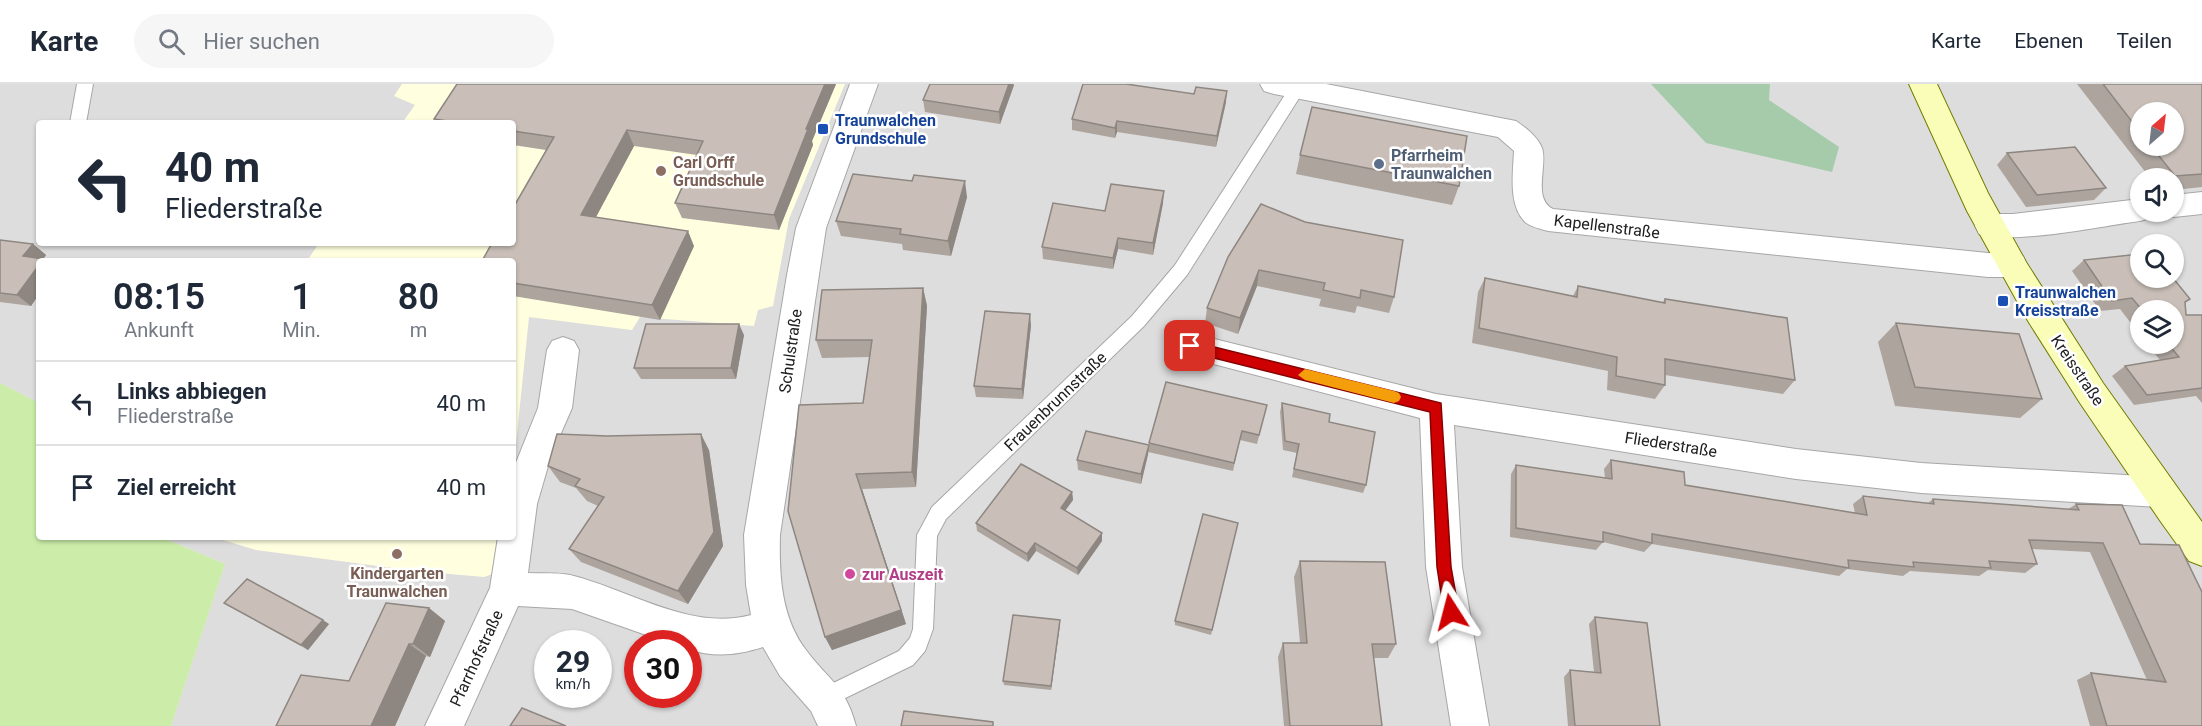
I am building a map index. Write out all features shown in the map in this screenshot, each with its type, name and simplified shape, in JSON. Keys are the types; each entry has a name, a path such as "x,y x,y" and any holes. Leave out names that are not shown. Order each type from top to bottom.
{"street":[{"name":"Schulstraße","path":"831,712 794,665 773,626 764,589 761,564 762,535 811,228 864,84"},
{"name":"Kreisstraße","path":"1923,84 1990,226 2012,265 2066,355 2159,492 2202,550"},
{"name":"Kapellenstraße","path":"1290,85 1506,128 1520,137 1528,149 1528,197 1536,214 1548,220 1988,265 2012,265"},
{"path":"2184,205 2202,202"},
{"path":"1990,226 2013,226 2130,211"},
{"name":"Fliederstraße","path":"1190,346 1437,408 1819,466 1921,478 2159,492"},
{"name":"Pfarrhofstraße","path":"516,532 520,504 534,456 555,408 563,350"},
{"path":"1437,408 1444,567 1470,726"},
{"name":"Pfarrhofstraße","path":"444,726 508,589 515,540"},
{"path":"508,589 572,592 698,635 718,638 736,638 773,626"}],"lane":[{"path":"79,120 85,84"},
{"name":"Frauenbrunnstraße","path":"831,712 906,658 918,644 923,629 927,535 939,513 1138,321 1174,279 1290,85"}],"shaded area":[{"path":"0,84 2202,84 2202,726 171,726 225,564 168,540 516,540 516,258 36,258 36,401 0,383"},
{"name":"Carl Orff Grundschule","path":"402,84 845,84 789,219 773,306 758,310 754,326 640,317 632,330 529,317 516,444 516,258 309,258 317,246 516,246 516,120 404,120 415,105 394,96"},
{"path":"1651,84 1770,84 1769,100 1839,147 1832,172 1706,143"},
{"name":"Kindergarten Traunwalchen","path":"223,540 503,540 495,573 484,577 416,571 256,550"}],"green space":[{"path":"0,383 36,401 36,540 168,540 225,564 171,726 0,726"}],"building":[{"path":"457,84 825,84 774,215 675,203 703,141 627,130 581,215 688,231 652,305 516,283 516,258 484,258 490,246 516,246 516,203 554,137 516,131 516,120 434,119"},
{"path":"930,84 1009,84 999,112 923,100"},
{"path":"1083,84 1126,84 1194,94 1196,87 1227,91 1217,136 1117,121 1115,128 1072,119"},
{"path":"2103,84 2202,84 2202,174 2184,175 2184,168 2169,168 2159,156 2184,156 2184,102 2130,102 2130,119"},
{"path":"1312,107 1467,136 1459,186 1300,155"},
{"path":"2075,147 2106,188 2037,195 2007,153"},
{"path":"853,174 912,181 914,175 965,181 948,241 900,234 901,229 836,221"},
{"path":"1111,184 1164,191 1153,243 1118,238 1113,258 1042,247 1053,203 1105,211"},
{"path":"1261,204 1305,222 1403,240 1394,297 1361,290 1360,298 1323,290 1325,283 1259,270 1240,318 1207,308 1228,257"},
{"path":"0,240 33,244 23,256 36,258 36,269 17,295 0,293"},
{"path":"2130,255 2130,288 2181,288 2190,299 2185,302 2186,315 2202,315 2202,388 2147,395 2125,366 2179,357 2176,354 2184,354 2184,300 2134,300 2132,298 2112,301 2084,260"},
{"path":"1485,278 1577,297 1578,286 1665,303 1665,299 1787,318 1795,380 1665,359 1665,385 1616,376 1617,357 1479,328"},
{"path":"923,288 912,472 856,474 901,610 825,637 788,511 799,405 863,403 872,340 816,340 822,290"},
{"path":"985,311 1030,314 1022,389 974,386"},
{"path":"1896,323 2019,334 2042,399 1915,387"},
{"path":"646,324 739,324 731,368 634,368"},
{"path":"1166,382 1267,405 1259,435 1242,431 1234,463 1149,443"},
{"path":"1282,403 1330,414 1329,422 1375,432 1366,485 1294,469 1299,444 1285,441"},
{"path":"1086,431 1149,445 1141,474 1077,460"},
{"path":"557,434 607,436 701,434 714,532 678,591 569,549 604,497 575,486 580,479 548,466"},
{"path":"1611,460 1684,472 1685,485 1867,515 1863,496 1934,504 1933,499 2079,510 2076,504 2122,505 2140,544 2179,545 2202,592 2202,726 2107,726 2091,673 2166,682 2103,543 2029,540 2037,564 1989,561 1991,568 1913,562 1914,567 1848,560 1849,568 1652,534 1652,543 1603,532 1603,542 1516,528 1516,465 1612,479"},
{"path":"1021,464 1072,492 1061,508 1102,533 1077,568 1035,543 1027,554 976,523"},
{"path":"1203,514 1238,523 1212,630 1175,621"},
{"path":"1300,561 1385,562 1396,644 1372,644 1382,726 1290,726 1283,643 1307,643"},
{"path":"247,579 323,620 301,645 224,603"},
{"path":"386,603 429,608 413,644 409,644 371,726 276,726 301,675 349,681"},
{"path":"1013,615 1060,620 1051,686 1003,681"},
{"path":"1595,617 1647,623 1660,726 1575,726 1570,670 1601,673"},
{"path":"522,708 566,726 510,726"},
{"path":"904,711 993,722 993,726 901,726"}],"slow traffic":[{"path":"1305,375 1394,397"}],"place":[{"name":"Traunwalchen Grundschule","path":"823,129"},
{"name":"Pfarrheim Traunwalchen","path":"1379,164"},
{"name":"Carl Orff Grundschule","path":"661,171"},
{"name":"Traunwalchen Kreisstraße","path":"2003,301"},
{"name":"Kindergarten Traunwalchen","path":"397,554"},
{"name":"zur Auszeit","path":"850,574"}],"route":[{"path":"1190,346 1437,408 1444,567 1451,612"}]}
